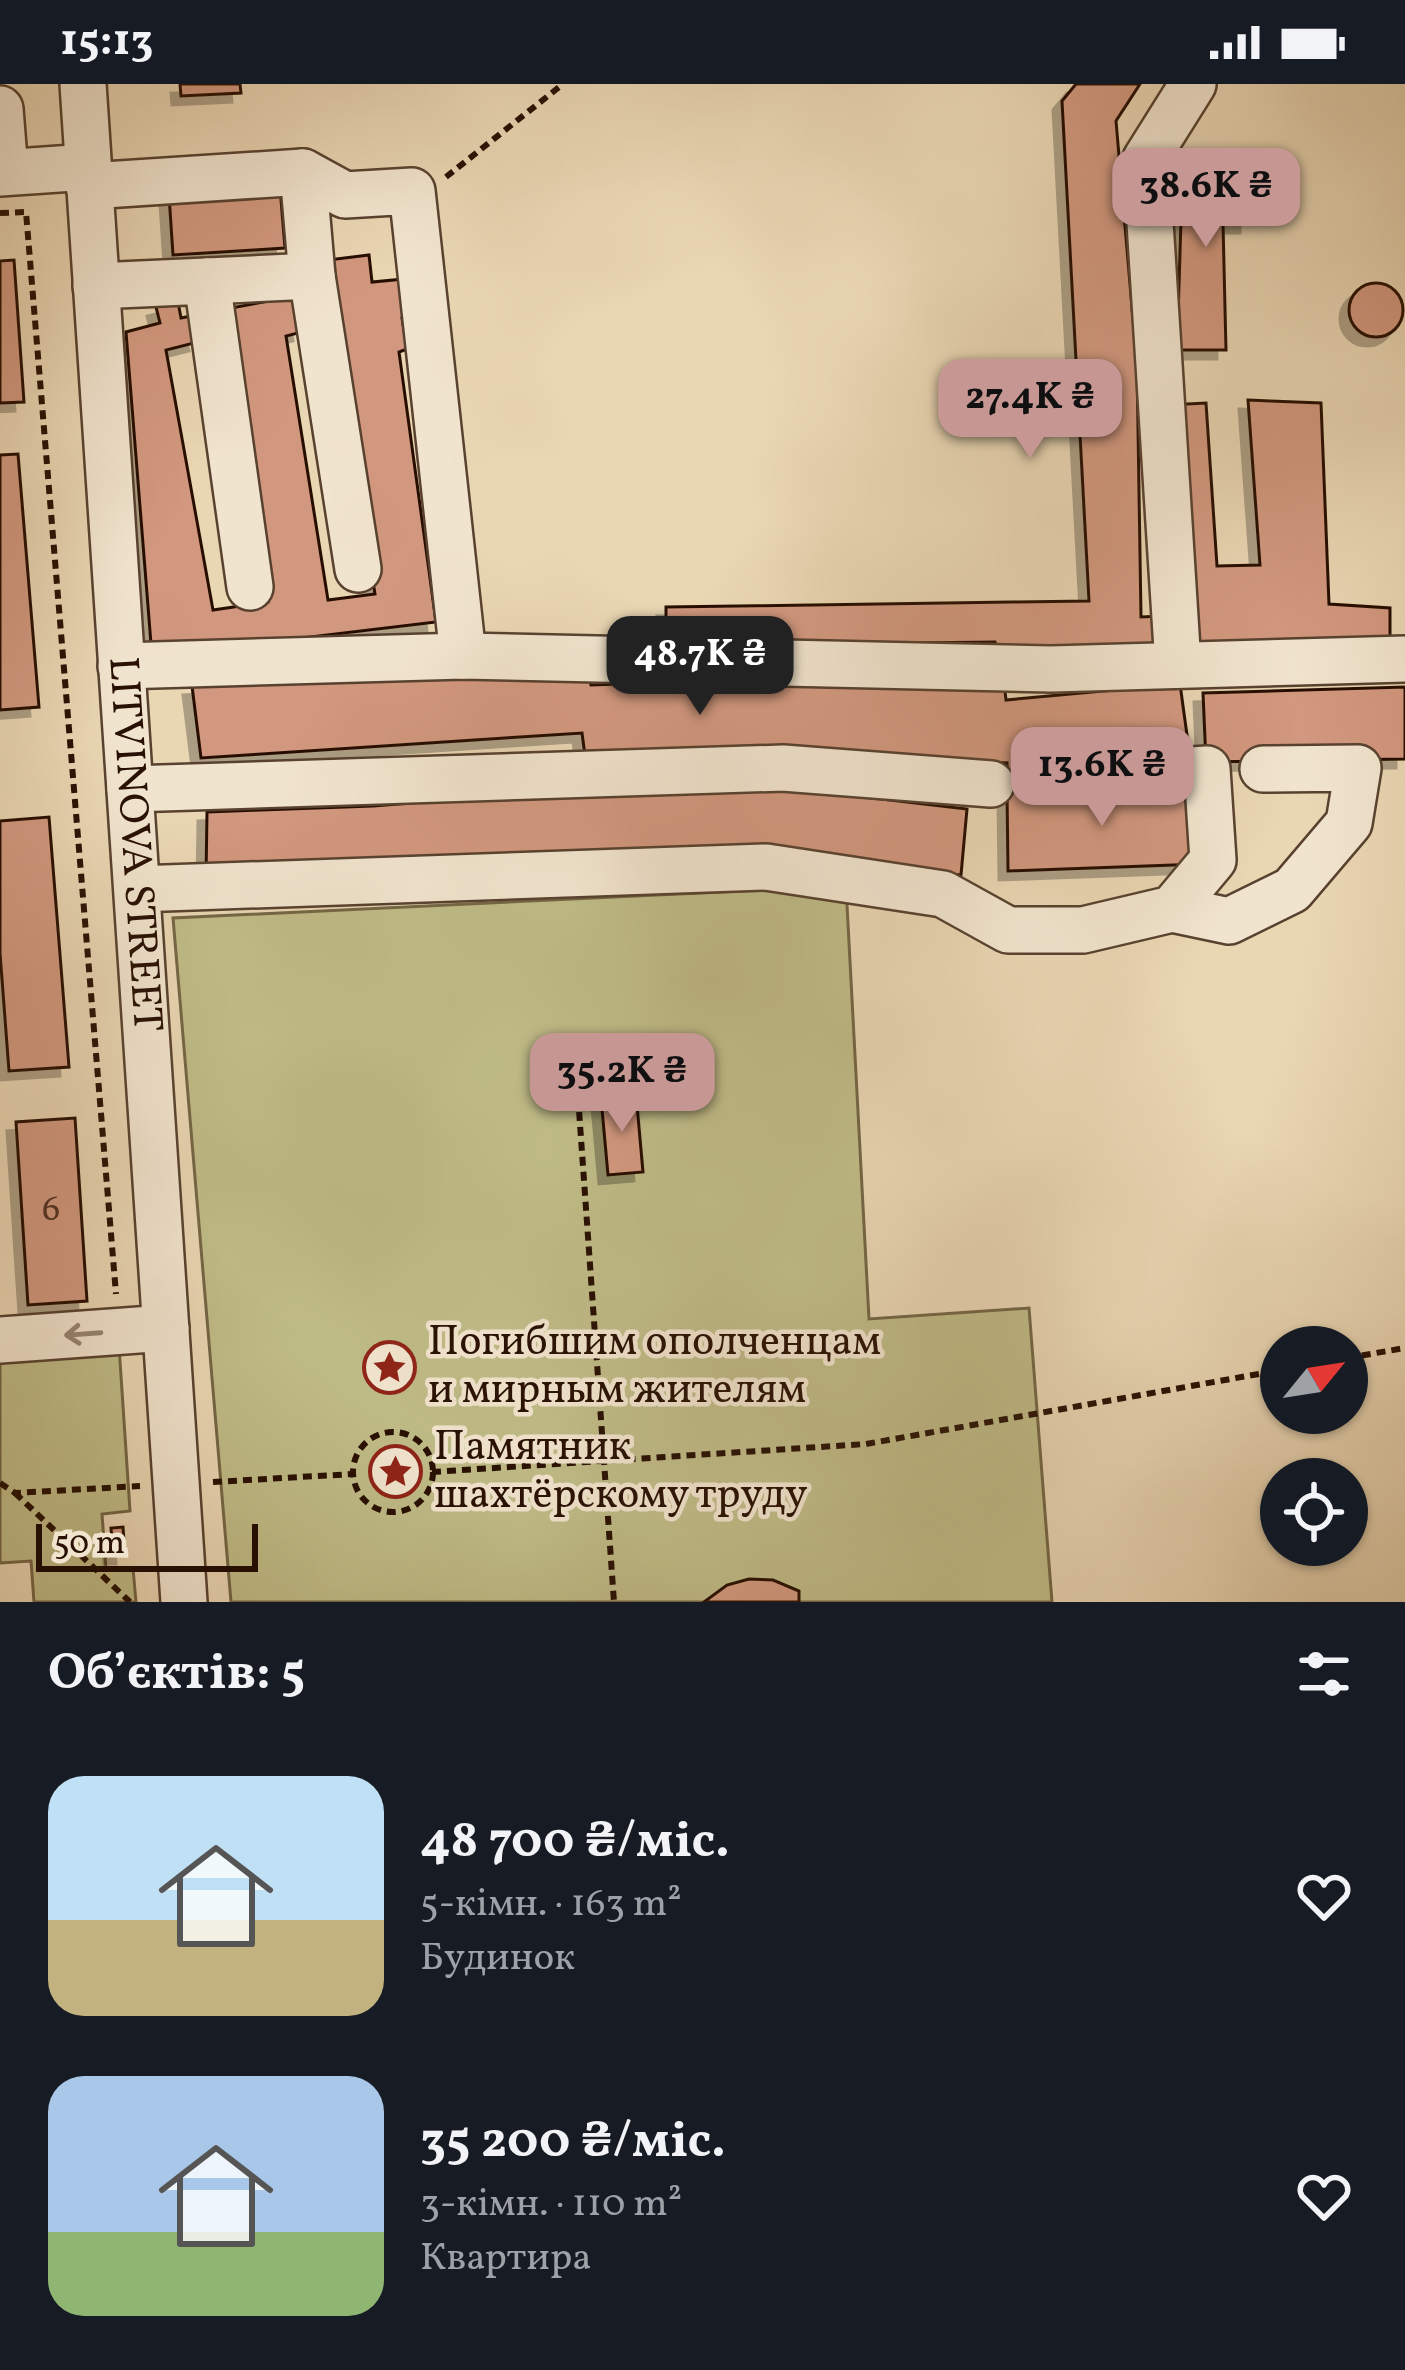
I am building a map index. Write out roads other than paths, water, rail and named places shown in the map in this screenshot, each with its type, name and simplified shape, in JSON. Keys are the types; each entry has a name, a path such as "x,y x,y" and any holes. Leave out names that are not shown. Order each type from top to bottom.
{"street":[{"name":"LITVINOVA STREET","path":"82,84 184,1602"},
{"path":"1178,665 1146,159 1193,84"},
{"path":"0,109 2,186 89,176 302,172 345,195 412,191 463,656"},
{"path":"302,172 312,276 358,569"},
{"path":"96,286 312,276"},
{"path":"207,281 250,587"},
{"path":"121,665 463,656 1052,669 1405,659"},
{"path":"130,789 783,768 991,784"},
{"path":"136,889 766,867 943,894 1008,931 1083,930 1172,909 1229,921 1292,890 1349,823 1358,768 1263,769"},
{"path":"1087,777 1207,769 1213,860 1172,909"},
{"path":"0,1340 166,1328"}],"place":[{"name":"Погибшим ополченцам и мирным жителям","path":"389,1367"},
{"name":"Памятник шахтёрскому труду","path":"395,1472"}]}
